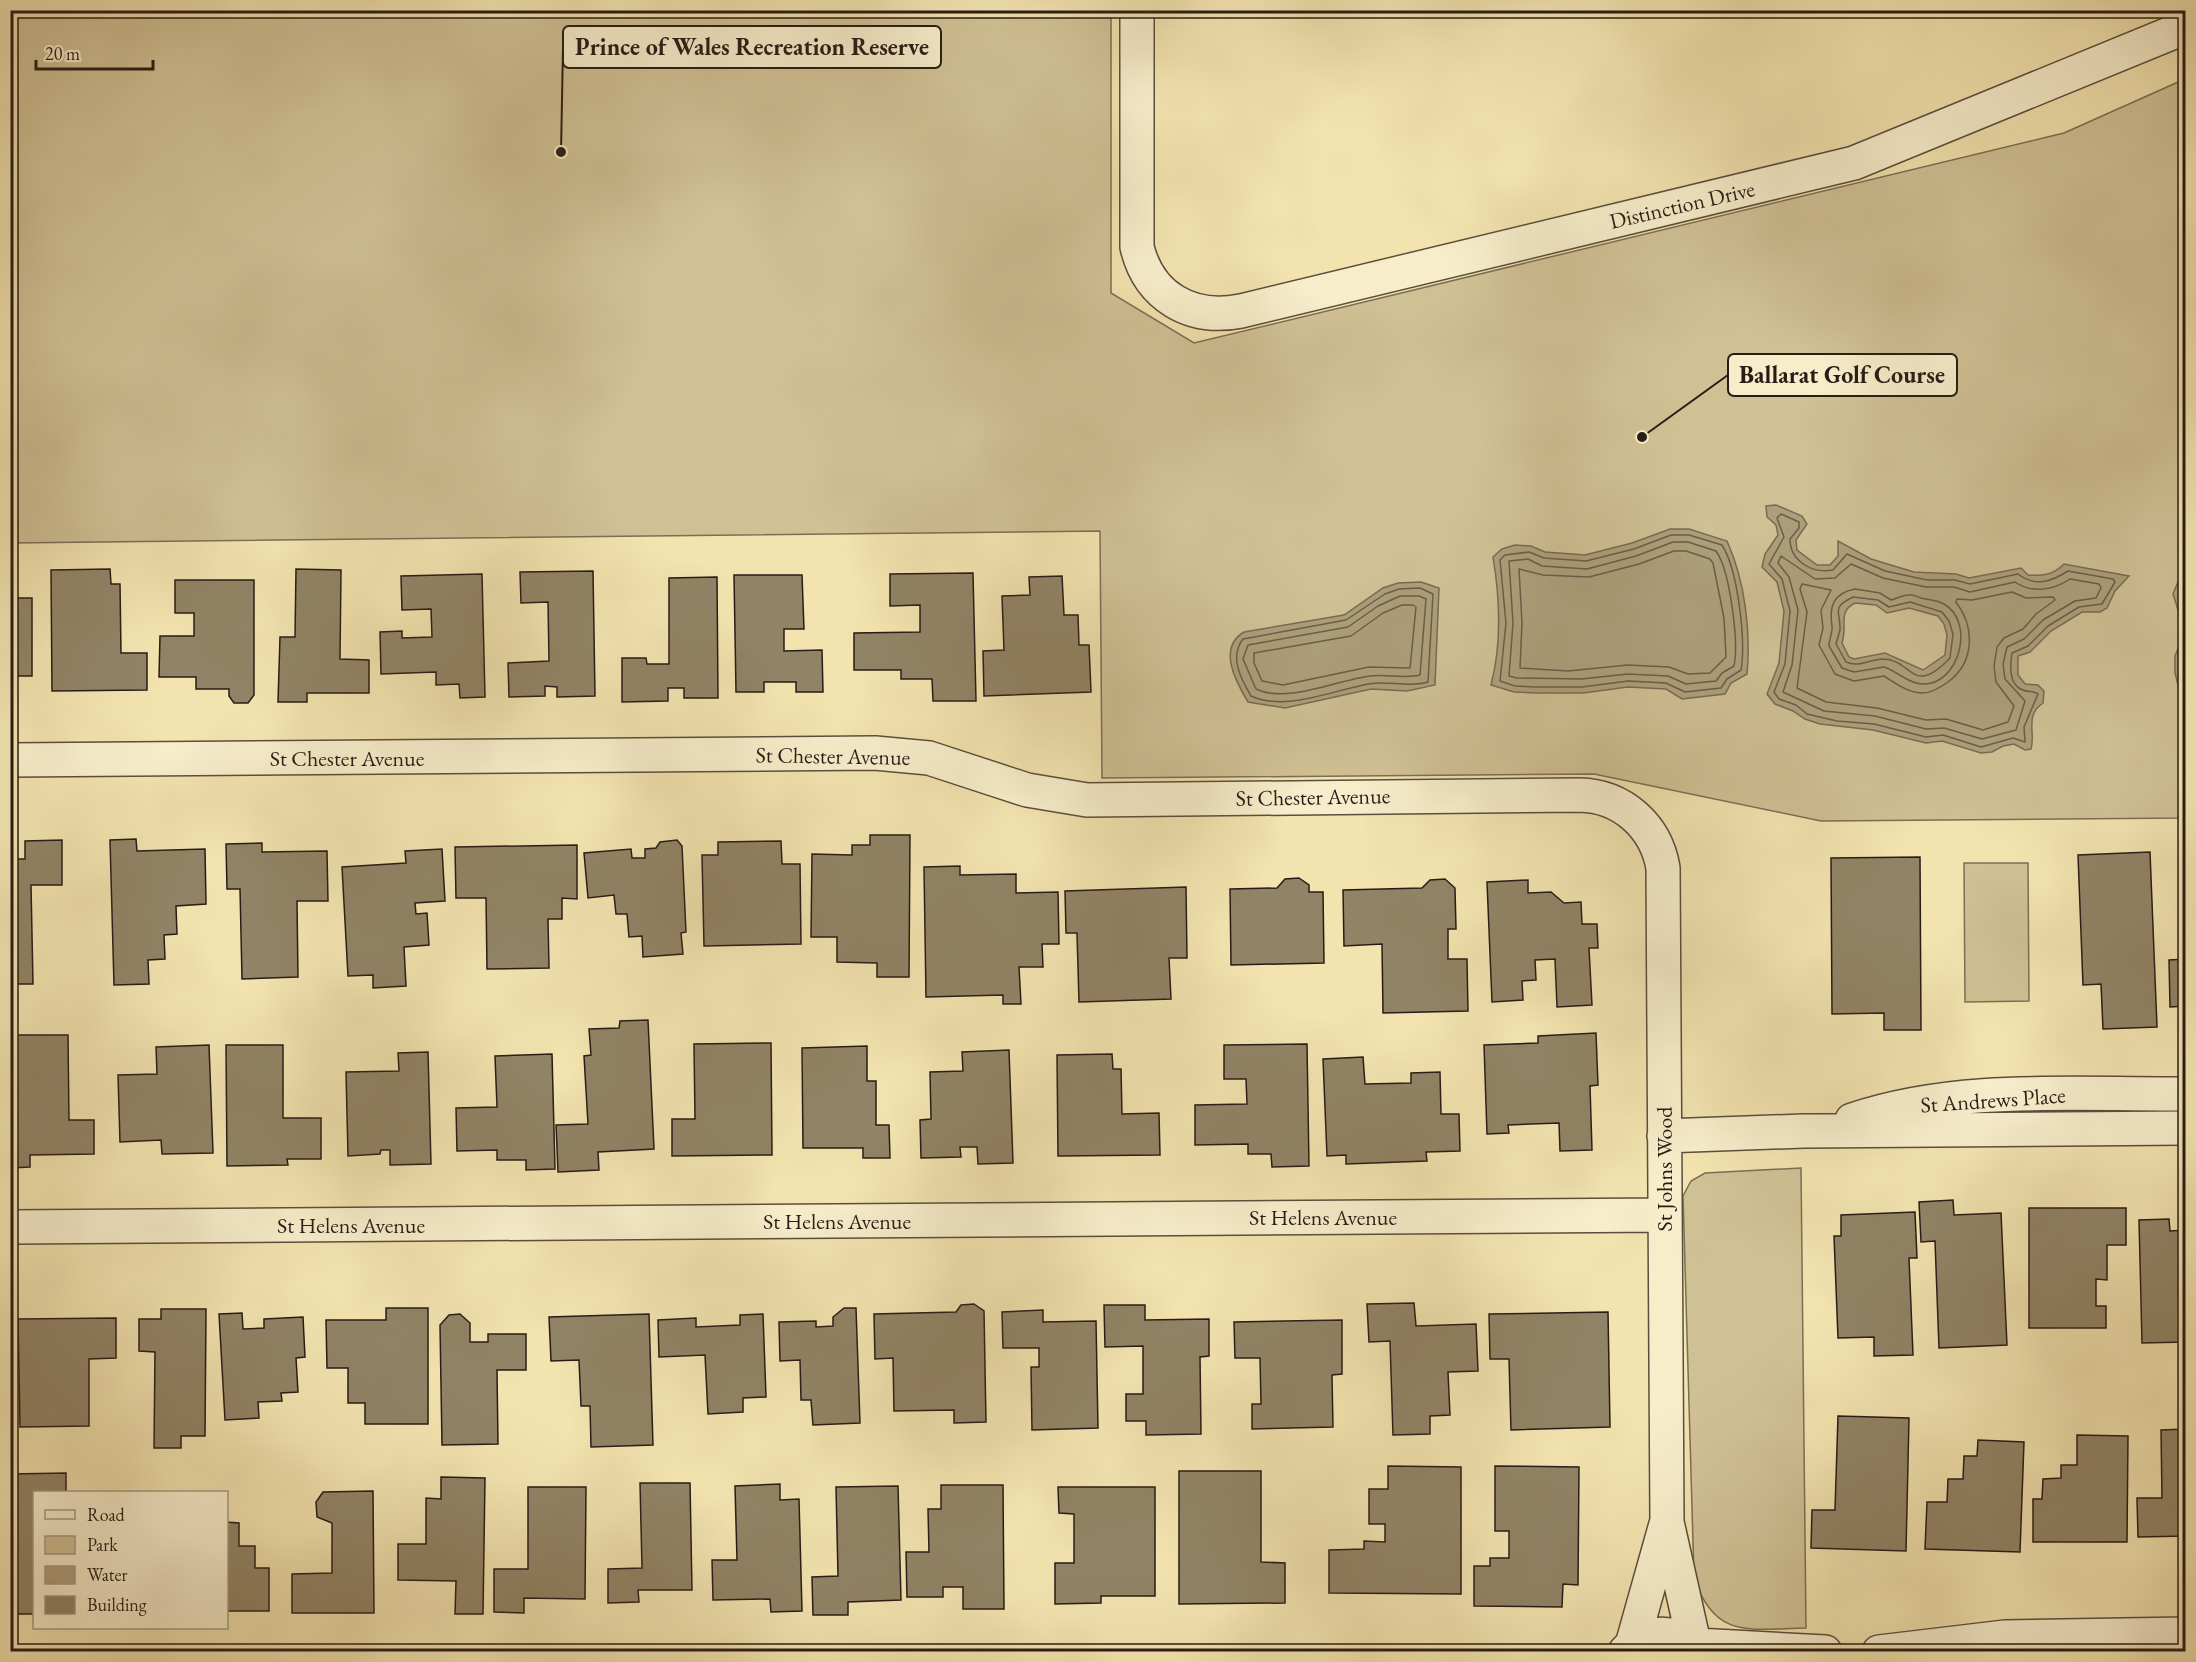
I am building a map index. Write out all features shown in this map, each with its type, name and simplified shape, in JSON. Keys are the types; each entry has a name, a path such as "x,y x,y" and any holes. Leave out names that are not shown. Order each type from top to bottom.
{"street":[{"name":"Distinction Drive","path":"1137,10 1137,247 1143,268 1164,295 1184,309 1197,312 1229,313 1827,171 1886,152 2186,27"},
{"name":"St Chester Avenue","path":"10,760 896,754 943,761 1027,790 1072,799 1580,795 1597,796 1616,802 1641,822"},
{"name":"St Johns Wood","path":"1641,822 1660,854 1663,874 1663,1215 1667,1522 1698,1646"},
{"name":"St Andrews Place","path":"1804,1131 1894,1108 1978,1096 2186,1094"},
{"name":"St Andrews Place","path":"1664,1136 1804,1131 2186,1128"},
{"name":"St Helens Avenue","path":"10,1227 1663,1215"},
{"name":"St Johns Wood","path":"1624,1649 1667,1522"},
{"path":"1624,1649 1659,1634 1677,1635 1698,1646 1825,1652"},
{"path":"1879,1652 2006,1637 2186,1634"}],"green space":[{"path":"10,11 1111,11 1111,293 1194,343 2064,133 2185,79 2185,818 1821,821 1594,774 1102,778 1100,531 11,543"},
{"path":"1964,863 2028,863 2029,1001 1965,1002"},
{"path":"1801,1168 1806,1628 1751,1629 1723,1621 1712,1612 1702,1597 1694,1577 1683,1196 1691,1181 1705,1173"}],"water":[{"path":"1776,505 1802,516 1807,524 1796,540 1797,550 1817,565 1830,565 1838,556 1838,541 1871,559 1914,572 1956,574 1969,578 2021,568 2028,575 2038,575 2052,573 2064,564 2129,576 2115,591 2107,608 2100,612 2082,612 2051,631 2030,652 2018,656 2018,675 2025,684 2038,685 2044,691 2043,703 2037,708 2032,719 2031,749 2025,750 2014,744 2003,746 1992,752 1981,753 1942,741 1926,743 1873,730 1820,724 1775,704 1767,694 1779,663 1784,611 1777,582 1762,567 1765,554 1778,535 1776,525 1767,517 1766,506","holes":["1855,603 1876,605 1887,613 1909,608 1938,616 1944,624 1947,635 1945,655 1923,670 1885,653 1854,659 1849,657 1842,643 1846,611"]},
{"path":"1670,529 1689,529 1727,541 1733,556 1745,606 1748,658 1747,674 1731,683 1725,694 1682,699 1666,689 1628,687 1583,693 1536,693 1514,692 1491,685 1497,653 1499,621 1493,557 1502,549 1515,545 1531,546 1545,552 1585,555 1632,543"},
{"path":"2186,576 2185,713 2175,673 2175,656 2185,632 2173,594 2180,577"},
{"path":"1421,582 1439,588 1435,685 1407,691 1371,689 1285,708 1248,702 1234,675 1230,656 1236,639 1244,632 1344,615 1383,588 1398,583"}],"building":[{"path":"110,569 111,584 120,584 121,653 147,653 147,690 52,691 51,570"},
{"path":"296,569 341,570 340,659 369,660 369,693 307,693 307,702 278,702 280,637 295,637"},
{"path":"593,571 595,696 557,697 557,687 545,686 545,696 509,697 508,663 549,661 548,602 521,603 520,572"},
{"path":"973,573 976,701 933,701 932,679 901,679 901,670 854,670 854,633 920,632 920,605 890,606 890,574"},
{"path":"482,574 485,697 460,698 459,684 436,685 436,672 381,674 380,632 402,631 402,638 432,637 431,609 402,610 401,576"},
{"path":"734,575 802,575 804,629 784,629 784,651 822,650 823,692 796,692 796,682 764,682 764,692 736,692"},
{"path":"1062,576 1064,615 1078,615 1079,645 1089,645 1091,692 984,696 983,651 1004,650 1002,596 1030,595 1029,577"},
{"path":"717,577 718,698 684,698 684,688 668,688 668,701 622,702 622,658 646,658 647,664 669,664 669,578"},
{"path":"175,580 254,580 254,695 248,703 234,703 229,696 229,689 196,689 196,677 159,677 160,636 194,636 194,613 175,613"},
{"path":"10,598 32,598 32,676 10,676"},
{"path":"870,835 910,835 909,977 877,977 877,963 837,962 837,937 811,937 812,854 852,855 852,845 870,845"},
{"path":"136,839 137,851 205,849 206,904 176,906 177,934 164,935 165,959 148,960 149,984 114,985 110,840"},
{"path":"62,840 62,885 31,885 33,984 10,984 10,859 25,859 25,841"},
{"path":"677,840 682,846 686,932 681,933 683,954 643,957 642,936 629,937 627,914 616,914 614,895 588,898 584,853 631,849 632,858 645,858 645,849 656,848 660,842"},
{"path":"781,841 782,864 800,864 801,944 704,946 702,855 718,855 718,842"},
{"path":"262,843 262,852 327,851 328,901 297,901 298,977 242,979 240,889 227,889 226,844"},
{"path":"577,845 577,899 562,898 562,919 548,919 549,968 487,969 486,898 456,898 455,847"},
{"path":"442,849 445,901 415,903 416,914 427,913 429,945 404,947 406,986 373,988 373,975 348,976 342,867 406,863 405,851"},
{"path":"2150,852 2157,1027 2103,1029 2101,984 2083,985 2078,855"},
{"path":"1920,857 1921,1030 1884,1030 1884,1013 1832,1014 1831,858"},
{"path":"960,866 960,875 1016,874 1016,893 1058,892 1059,944 1042,944 1043,967 1019,967 1021,1004 1003,1004 1003,995 926,997 924,867"},
{"path":"1299,878 1309,885 1309,892 1323,892 1324,963 1231,965 1230,889 1277,888 1285,879"},
{"path":"1445,879 1455,888 1456,929 1448,929 1448,959 1467,959 1468,1011 1383,1013 1382,944 1344,946 1343,890 1422,888 1430,880"},
{"path":"1528,880 1528,893 1551,892 1564,903 1581,902 1582,924 1597,924 1598,948 1589,948 1592,1005 1557,1007 1555,959 1535,960 1536,980 1522,981 1523,1000 1492,1002 1487,882"},
{"path":"1186,887 1187,958 1169,958 1171,999 1079,1002 1077,933 1066,933 1065,891"},
{"path":"2186,959 2186,1006 2170,1007 2169,960"},
{"path":"648,1020 654,1149 598,1152 599,1170 558,1172 556,1125 588,1124 584,1056 591,1055 589,1029 619,1028 620,1021"},
{"path":"1596,1033 1598,1085 1590,1086 1592,1150 1560,1151 1559,1123 1508,1125 1509,1133 1487,1134 1484,1045 1538,1043 1538,1036"},
{"path":"10,1035 68,1035 69,1120 94,1120 94,1154 30,1155 30,1167 10,1168"},
{"path":"771,1043 772,1155 672,1156 672,1119 695,1119 694,1044"},
{"path":"1307,1044 1309,1166 1272,1167 1271,1154 1248,1154 1248,1144 1195,1145 1195,1105 1247,1104 1246,1079 1224,1079 1224,1045"},
{"path":"209,1045 213,1153 162,1154 161,1140 120,1142 118,1075 157,1074 156,1047"},
{"path":"226,1045 283,1045 283,1118 321,1118 321,1159 287,1159 288,1165 227,1166"},
{"path":"867,1046 867,1081 876,1081 876,1125 889,1125 890,1158 863,1158 863,1148 803,1148 802,1048"},
{"path":"1009,1050 1013,1163 978,1164 977,1147 960,1147 961,1157 921,1158 920,1120 931,1119 930,1072 963,1071 962,1052"},
{"path":"428,1052 431,1164 390,1165 390,1150 381,1150 380,1154 348,1156 346,1072 399,1071 398,1053"},
{"path":"552,1054 555,1169 526,1170 526,1160 497,1160 497,1150 457,1151 456,1108 497,1107 495,1056"},
{"path":"1112,1054 1113,1069 1121,1069 1122,1114 1159,1113 1160,1155 1058,1156 1057,1055"},
{"path":"1363,1057 1365,1084 1411,1083 1411,1073 1440,1072 1441,1114 1459,1114 1460,1151 1426,1152 1427,1161 1346,1164 1346,1155 1327,1156 1323,1059"},
{"path":"1953,1200 1954,1215 2001,1213 2007,1345 1939,1348 1935,1241 1921,1242 1919,1202"},
{"path":"2029,1208 2126,1208 2126,1245 2107,1245 2107,1280 2096,1279 2096,1306 2106,1306 2106,1328 2029,1328"},
{"path":"1915,1212 1917,1258 1909,1258 1913,1355 1874,1356 1874,1337 1838,1338 1834,1236 1841,1236 1841,1215"},
{"path":"2169,1219 2170,1231 2186,1230 2186,1342 2142,1343 2139,1220"},
{"path":"1414,1303 1416,1326 1476,1324 1478,1371 1448,1372 1450,1415 1430,1416 1430,1434 1393,1435 1390,1341 1369,1342 1367,1304"},
{"path":"974,1304 984,1311 986,1422 954,1423 954,1410 894,1411 893,1358 875,1359 874,1314 956,1312 961,1305"},
{"path":"1104,1305 1145,1305 1145,1320 1209,1319 1209,1356 1200,1357 1201,1434 1146,1435 1146,1421 1126,1421 1126,1394 1143,1394 1143,1346 1105,1347"},
{"path":"386,1308 428,1308 428,1424 365,1424 365,1403 348,1403 348,1368 327,1368 326,1320 386,1320"},
{"path":"844,1308 856,1308 860,1423 813,1425 811,1400 801,1400 800,1360 780,1361 779,1322 816,1321 816,1327 833,1326 833,1317"},
{"path":"161,1309 206,1309 205,1436 181,1436 181,1448 154,1448 155,1352 139,1351 139,1319 161,1319"},
{"path":"1043,1310 1043,1322 1096,1321 1098,1428 1032,1430 1031,1367 1039,1367 1039,1348 1003,1348 1002,1312"},
{"path":"1608,1312 1610,1427 1511,1430 1509,1359 1490,1359 1489,1314"},
{"path":"242,1313 243,1329 264,1328 264,1319 303,1317 305,1357 296,1358 298,1392 281,1393 282,1401 258,1402 259,1418 225,1420 219,1314"},
{"path":"460,1314 470,1323 470,1342 488,1342 488,1334 526,1334 526,1370 497,1370 498,1444 442,1445 440,1325 449,1315"},
{"path":"649,1314 653,1445 591,1447 590,1406 581,1406 579,1360 551,1361 549,1317"},
{"path":"763,1314 766,1397 743,1398 743,1412 708,1414 705,1355 659,1357 658,1320 696,1318 696,1327 740,1325 740,1315"},
{"path":"116,1318 116,1358 89,1359 89,1426 20,1427 18,1319"},
{"path":"1342,1320 1342,1374 1332,1375 1333,1427 1252,1429 1252,1404 1261,1404 1260,1358 1235,1358 1234,1322"},
{"path":"1838,1416 1909,1418 1906,1551 1811,1548 1812,1510 1835,1510"},
{"path":"2186,1429 2186,1536 2138,1537 2137,1498 2162,1498 2161,1430"},
{"path":"2077,1435 2128,1436 2127,1542 2033,1542 2033,1499 2042,1499 2043,1479 2061,1478 2061,1465 2077,1465"},
{"path":"1978,1440 2024,1442 2020,1552 1925,1549 1927,1502 1947,1502 1948,1479 1963,1479 1964,1456 1977,1456"},
{"path":"1388,1466 1461,1467 1461,1594 1329,1593 1329,1550 1364,1549 1364,1541 1385,1542 1385,1524 1369,1524 1369,1489 1388,1489"},
{"path":"1495,1466 1579,1467 1578,1585 1563,1584 1562,1607 1474,1606 1474,1566 1490,1566 1490,1558 1509,1558 1509,1531 1495,1531"},
{"path":"1179,1471 1261,1471 1261,1562 1285,1563 1285,1603 1179,1604"},
{"path":"66,1473 66,1491 33,1491 33,1614 10,1614 10,1560 16,1560 15,1528 10,1528 10,1474"},
{"path":"441,1477 485,1478 483,1614 455,1614 456,1581 398,1580 398,1544 426,1544 426,1498 441,1499"},
{"path":"640,1483 690,1483 692,1590 638,1590 639,1602 608,1603 608,1569 642,1568"},
{"path":"780,1484 780,1500 799,1499 802,1611 771,1612 770,1599 713,1600 712,1560 737,1560 735,1486"},
{"path":"941,1485 1003,1485 1004,1609 963,1609 963,1587 943,1587 943,1597 907,1597 906,1552 929,1552 928,1509 941,1509"},
{"path":"898,1486 901,1600 848,1602 848,1615 813,1615 812,1577 838,1576 836,1487"},
{"path":"528,1487 586,1487 585,1599 524,1598 524,1613 494,1612 494,1569 528,1569"},
{"path":"1058,1487 1155,1487 1155,1596 1101,1596 1101,1603 1055,1604 1055,1563 1074,1563 1074,1514 1059,1513"},
{"path":"373,1491 374,1613 292,1613 292,1574 332,1573 332,1523 317,1517 316,1502 323,1492"},
{"path":"228,1522 239,1523 239,1546 255,1546 255,1568 269,1568 269,1611 228,1611"}],"place":[{"name":"Prince of Wales Recreation Reserve","path":"561,152"},
{"name":"Ballarat Golf Course","path":"1642,437"}]}
